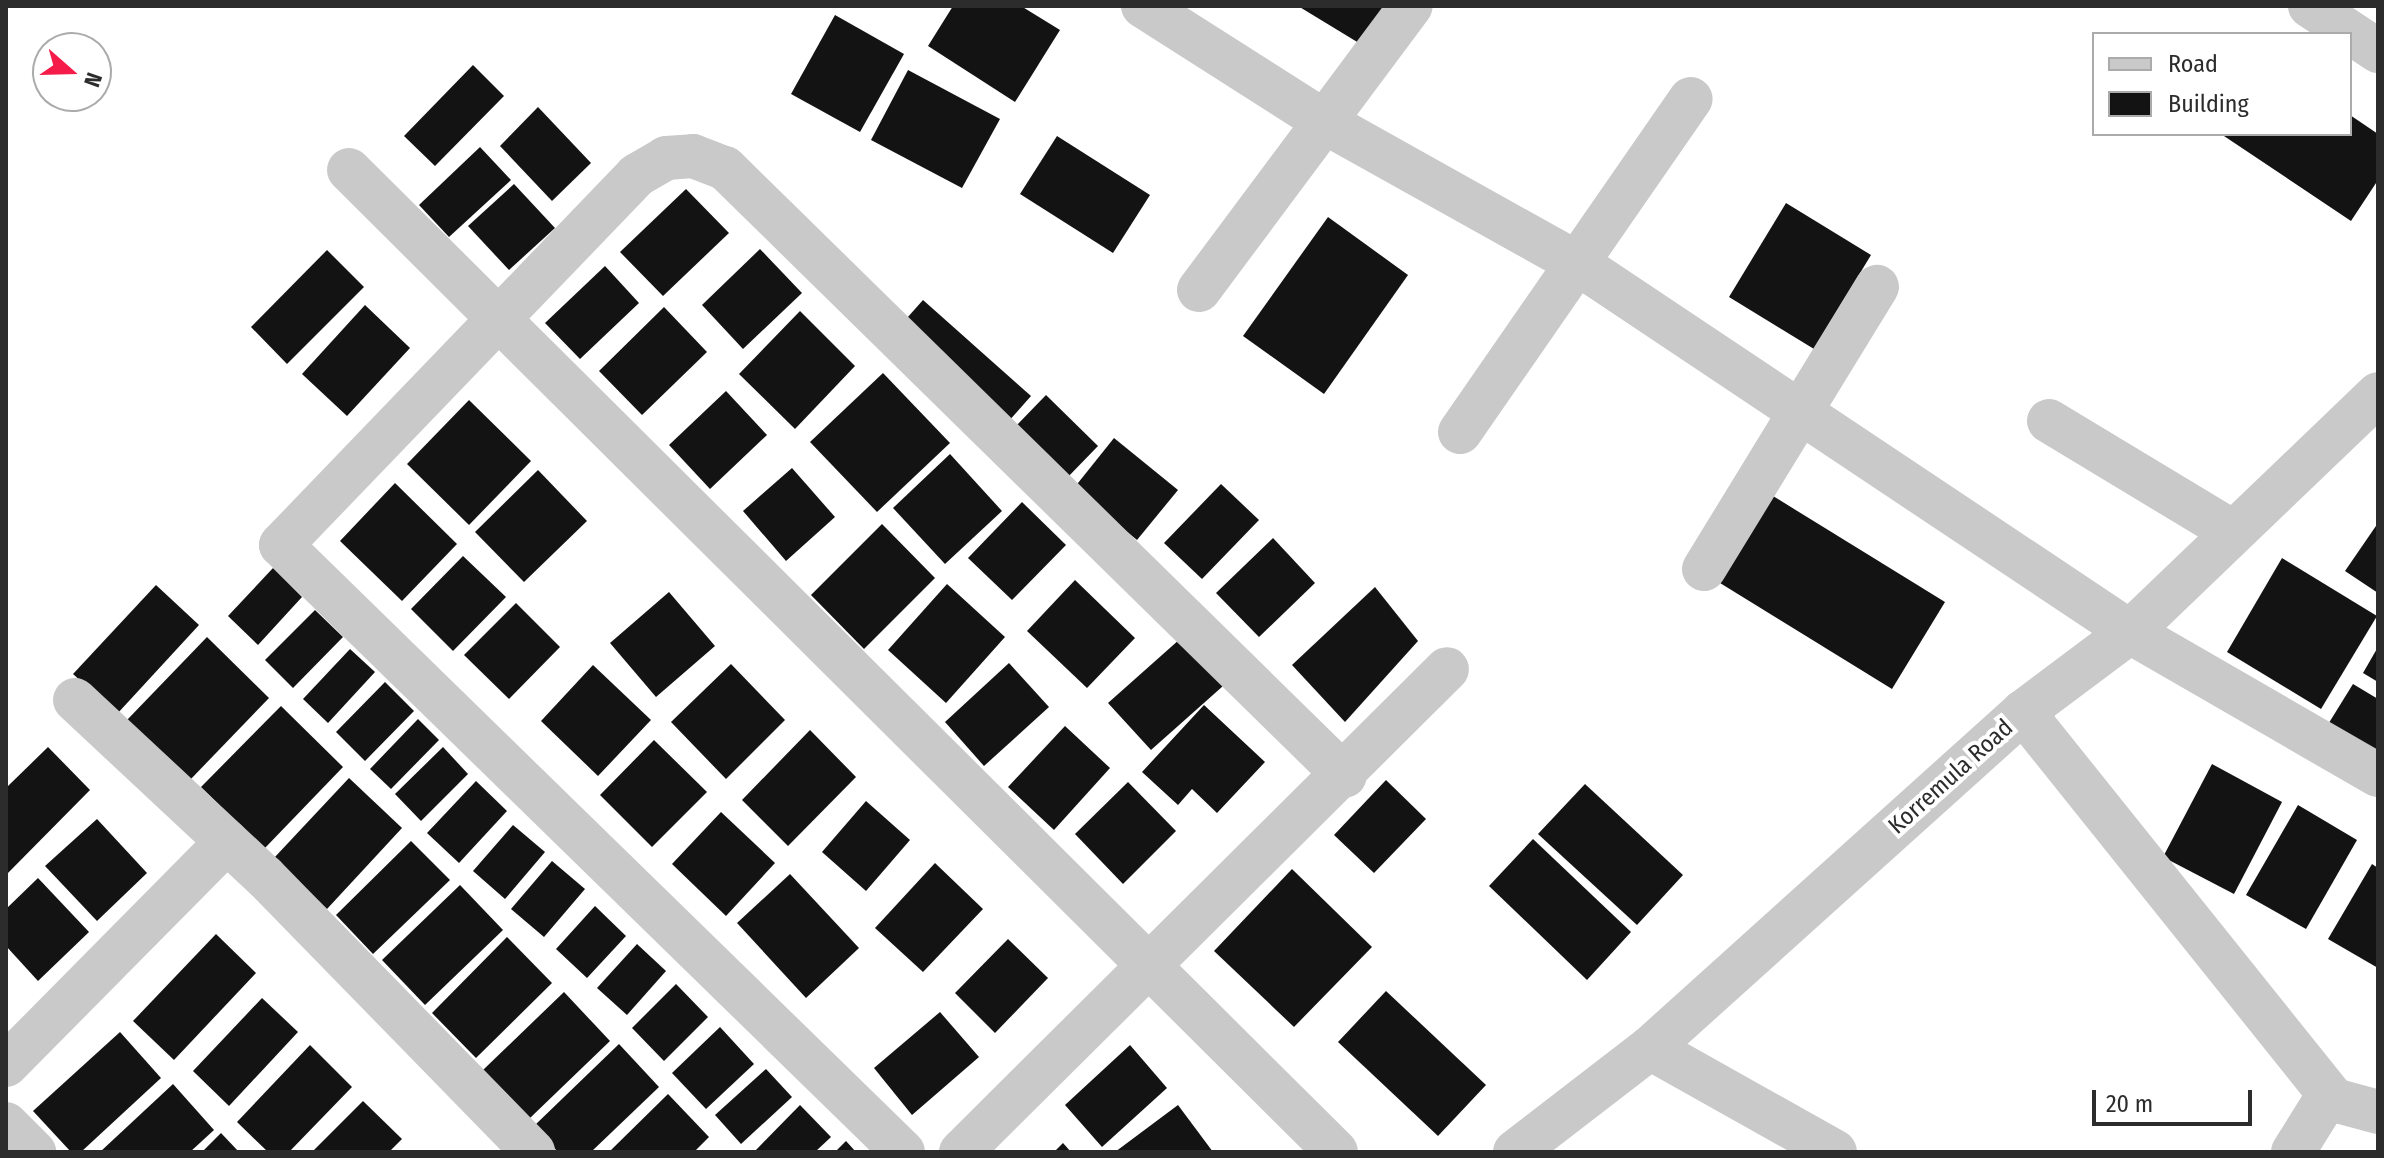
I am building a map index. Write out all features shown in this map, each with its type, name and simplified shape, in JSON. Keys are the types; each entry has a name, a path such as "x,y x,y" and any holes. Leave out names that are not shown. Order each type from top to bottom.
{"street":[{"path":"1143,6 1328,124 1577,263 2130,632 2378,775"},
{"path":"1199,290 1328,124 1411,6"},
{"path":"2310,6 2349,32"},
{"path":"2352,34 2378,51"},
{"path":"1460,432 1691,99"},
{"path":"903,1152 281,545 637,175 666,158 693,156 725,168 1345,776"},
{"path":"349,170 495,320 1336,1152"},
{"path":"1704,569 1805,413 1877,287"},
{"name":"Korremula Road","path":"1515,1152 1650,1048 2023,712 2130,632 2230,530 2361,434 2378,394"},
{"path":"2049,421 2230,530"},
{"path":"961,1152 1345,776 1447,669"},
{"path":"75,700 227,842 533,1152"},
{"path":"2023,712 2334,1100 2378,1112"},
{"path":"6,1065 227,842"},
{"path":"1650,1048 1835,1152"},
{"path":"2293,1152 2321,1107 2334,1100"},
{"path":"6,1124 34,1152"}],"building":[{"path":"953,6 1021,6 1060,30 1015,102 928,46"},
{"path":"1298,6 1399,6 1372,51"},
{"path":"835,15 904,54 860,132 791,94"},
{"path":"473,65 504,96 435,166 404,136"},
{"path":"908,70 1000,119 962,188 871,140"},
{"path":"538,107 591,163 552,201 500,146"},
{"path":"2352,116 2378,134 2378,180 2351,221 2224,136 2352,136"},
{"path":"1057,136 1150,195 1113,253 1020,194"},
{"path":"480,147 511,180 449,237 419,205"},
{"path":"514,184 555,228 509,270 468,226"},
{"path":"686,189 729,233 663,296 620,252"},
{"path":"1786,203 1871,255 1814,349 1729,297"},
{"path":"1328,217 1408,275 1324,394 1243,336"},
{"path":"760,249 802,293 743,349 702,305"},
{"path":"327,250 364,287 287,364 251,327"},
{"path":"605,266 639,303 580,359 545,323"},
{"path":"923,300 1031,396 1007,423 899,327"},
{"path":"365,305 410,348 347,416 302,374"},
{"path":"664,307 707,352 642,415 599,371"},
{"path":"800,311 855,366 795,429 739,374"},
{"path":"883,373 950,443 877,512 810,442"},
{"path":"726,391 767,435 710,489 669,445"},
{"path":"1046,395 1098,446 1065,480 1013,429"},
{"path":"469,400 531,461 469,525 407,464"},
{"path":"1114,438 1178,490 1137,540 1074,488"},
{"path":"950,454 1002,511 945,564 893,508"},
{"path":"792,468 835,517 786,561 743,511"},
{"path":"538,470 587,521 524,582 475,532"},
{"path":"395,483 457,544 402,601 340,541"},
{"path":"1221,484 1259,520 1202,579 1164,543"},
{"path":"1773,496 1945,602 1892,689 1720,583"},
{"path":"1022,502 1066,545 1012,600 968,558"},
{"path":"2378,523 2378,593 2345,571"},
{"path":"882,524 935,578 864,649 811,595"},
{"path":"1273,538 1315,583 1259,637 1216,593"},
{"path":"463,556 506,597 453,651 411,609"},
{"path":"2282,558 2377,616 2321,709 2227,652"},
{"path":"273,568 302,597 258,645 228,616"},
{"path":"1075,580 1135,638 1087,688 1027,631"},
{"path":"947,584 1005,637 946,703 888,650"},
{"path":"156,585 199,625 117,714 73,674"},
{"path":"1375,587 1418,641 1345,722 1292,665"},
{"path":"669,592 715,646 656,697 610,643"},
{"path":"516,603 560,647 509,699 464,655"},
{"path":"315,610 343,637 293,688 265,660"},
{"path":"1189,631 1232,678 1151,750 1108,703"},
{"path":"207,637 269,698 189,781 127,720"},
{"path":"2378,647 2378,682 2363,673"},
{"path":"350,649 375,672 328,723 303,699"},
{"path":"1009,663 1049,707 984,766 945,722"},
{"path":"731,664 785,720 726,779 671,722"},
{"path":"593,665 651,720 598,776 541,721"},
{"path":"385,682 414,711 365,761 336,732"},
{"path":"2353,684 2378,699 2378,758 2327,726"},
{"path":"1204,705 1265,762 1217,813 1192,789 1178,805 1142,772"},
{"path":"281,706 343,767 264,849 201,787"},
{"path":"418,719 439,740 391,789 370,769"},
{"path":"1065,726 1110,768 1054,830 1008,787"},
{"path":"810,730 856,777 788,846 742,800"},
{"path":"654,740 707,792 652,847 600,795"},
{"path":"48,747 90,790 6,875 6,788"},
{"path":"443,747 468,774 421,821 395,794"},
{"path":"2212,764 2282,802 2234,894 2163,857"},
{"path":"349,778 402,828 327,909 274,858"},
{"path":"1386,780 1426,819 1374,873 1334,835"},
{"path":"476,781 507,811 459,863 427,833"},
{"path":"1128,782 1176,831 1123,884 1075,834"},
{"path":"1585,784 1683,875 1637,925 1538,834"},
{"path":"866,801 910,840 866,891 822,852"},
{"path":"2298,805 2357,840 2306,929 2246,895"},
{"path":"721,812 775,863 726,916 672,864"},
{"path":"97,819 147,873 97,921 45,866"},
{"path":"513,825 545,852 505,899 473,871"},
{"path":"1533,839 1631,932 1587,980 1489,886"},
{"path":"411,841 450,880 373,954 336,915"},
{"path":"552,861 585,889 544,937 511,909"},
{"path":"935,863 983,909 923,972 875,928"},
{"path":"2372,864 2378,868 2378,968 2328,939"},
{"path":"1292,869 1372,947 1294,1027 1214,951"},
{"path":"790,874 859,948 806,998 737,923"},
{"path":"38,878 89,932 38,981 6,946 6,909"},
{"path":"460,885 503,930 425,1005 382,960"},
{"path":"595,906 626,936 587,978 556,949"},
{"path":"216,934 256,973 174,1060 133,1021"},
{"path":"507,937 552,983 476,1058 432,1013"},
{"path":"1008,939 1048,978 995,1033 955,993"},
{"path":"637,944 666,971 627,1015 597,988"},
{"path":"676,984 708,1017 664,1061 632,1028"},
{"path":"1386,991 1486,1085 1438,1136 1338,1042"},
{"path":"564,992 610,1041 530,1118 483,1070"},
{"path":"262,998 298,1032 229,1106 193,1071"},
{"path":"940,1012 979,1057 912,1115 874,1068"},
{"path":"720,1027 754,1064 706,1109 672,1073"},
{"path":"120,1032 161,1078 81,1152 71,1152 33,1111"},
{"path":"619,1044 659,1087 591,1152 558,1152 534,1126"},
{"path":"310,1045 352,1087 289,1152 268,1152 237,1122"},
{"path":"1130,1045 1167,1088 1102,1147 1065,1105"},
{"path":"766,1069 792,1097 741,1144 715,1115"},
{"path":"173,1084 214,1130 190,1152 100,1152"},
{"path":"668,1094 709,1137 694,1152 609,1152"},
{"path":"363,1101 402,1139 389,1152 312,1152"},
{"path":"800,1105 831,1137 815,1152 754,1152"},
{"path":"1178,1105 1213,1152 1115,1152"},
{"path":"221,1133 239,1152 202,1152"},
{"path":"846,1141 856,1152 835,1152"},
{"path":"1063,1143 1071,1152 1054,1152"}]}
